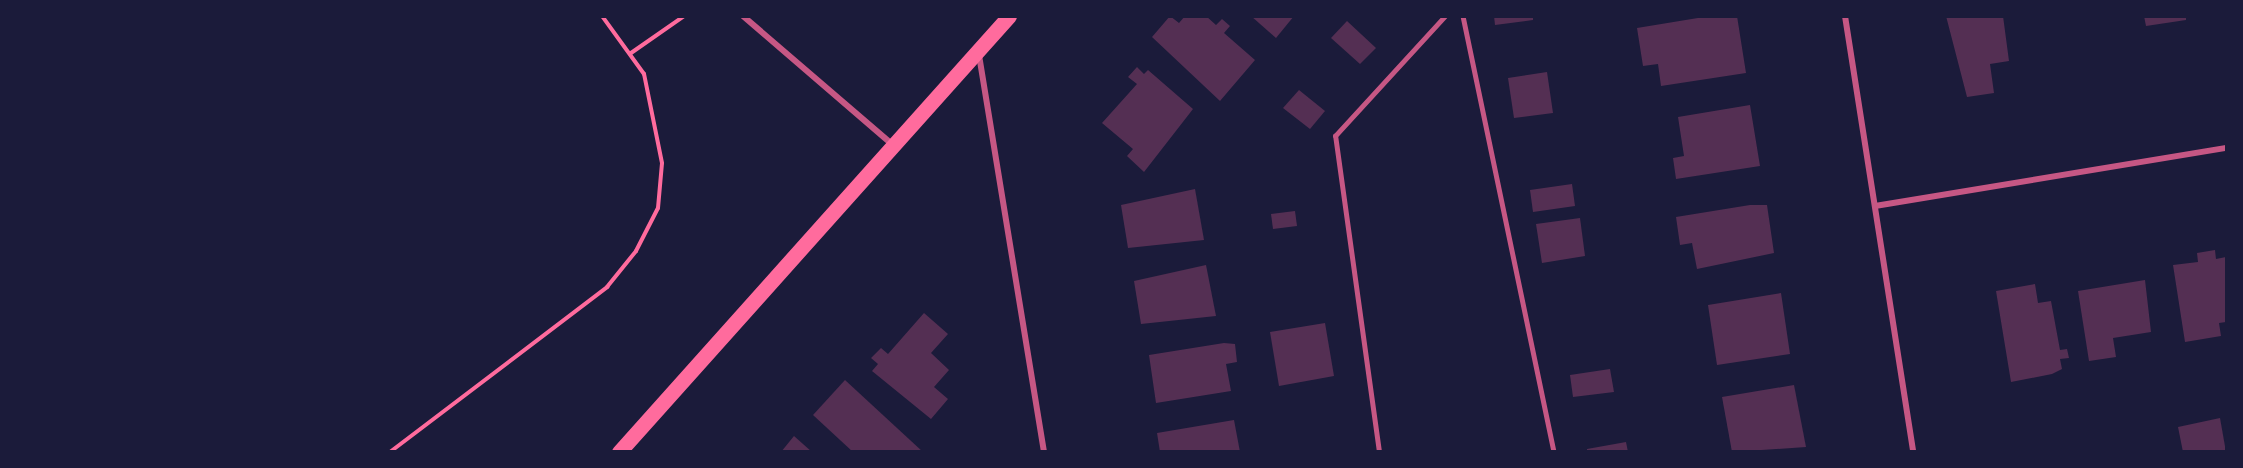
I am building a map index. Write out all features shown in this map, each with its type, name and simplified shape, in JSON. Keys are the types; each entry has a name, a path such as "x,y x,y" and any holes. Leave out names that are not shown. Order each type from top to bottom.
{"main road":[{"path":"619,452 1009,16"}],"street":[{"path":"743,16 893,146"},
{"path":"1845,16 1913,452"},
{"path":"978,51 1044,452"},
{"path":"1875,206 2226,148"}],"lane":[{"path":"1379,452 1335,136 1445,16"},
{"path":"1463,16 1554,452"}],"path":[{"path":"390,452 567,321 607,287 636,250 658,208 662,163 644,74 602,16"},
{"path":"631,53 684,16"}],"building":[{"path":"1170,16 1179,23 1185,16 1206,16 1216,25 1222,19 1230,26 1224,33 1255,60 1220,101 1152,37"},
{"path":"1251,16 1294,16 1276,38"},
{"path":"1494,16 1533,16 1533,20 1495,25"},
{"path":"1710,16 1737,16 1746,73 1661,86 1658,64 1643,66 1637,28"},
{"path":"1946,16 2003,16 2009,61 1990,64 1994,93 1967,97"},
{"path":"2144,16 2186,16 2186,20 2146,26"},
{"path":"1347,21 1376,48 1360,64 1331,38"},
{"path":"1137,67 1144,74 1148,70 1193,109 1144,172 1127,156 1133,149 1102,123 1137,84 1128,77"},
{"path":"1547,72 1553,113 1514,118 1508,78"},
{"path":"1299,90 1325,111 1310,129 1283,108"},
{"path":"1750,105 1760,166 1676,179 1673,158 1684,156 1678,117"},
{"path":"1572,184 1575,206 1533,212 1530,190"},
{"path":"1195,189 1204,240 1128,248 1121,205"},
{"path":"1750,205 1767,205 1774,253 1697,269 1692,243 1680,245 1676,217"},
{"path":"1295,211 1297,226 1273,229 1271,214"},
{"path":"1580,218 1585,256 1542,263 1536,224"},
{"path":"2215,250 2216,259 2226,257 2226,322 2219,323 2221,336 2185,342 2173,265 2198,262 2197,253"},
{"path":"1206,265 1216,316 1141,324 1134,281"},
{"path":"2145,280 2151,332 2113,338 2116,357 2089,361 2078,291"},
{"path":"2035,284 2038,303 2051,301 2060,350 2067,349 2069,358 2060,359 2062,369 2052,374 2011,382 1996,291"},
{"path":"1781,293 1790,354 1717,365 1708,305"},
{"path":"924,313 948,334 931,353 949,370 934,387 948,399 931,419 872,371 878,364 871,358 881,348 888,354"},
{"path":"1325,323 1334,376 1279,386 1270,332"},
{"path":"1224,343 1235,344 1237,362 1226,364 1231,391 1156,403 1149,355"},
{"path":"1610,369 1614,392 1573,397 1570,375"},
{"path":"845,380 923,452 853,452 813,415"},
{"path":"1794,385 1806,447 1732,452 1722,397"},
{"path":"2220,418 2226,452 2183,452 2178,427"},
{"path":"1234,420 1240,452 1160,452 1157,433"},
{"path":"794,436 812,452 781,452"},
{"path":"1626,442 1628,452 1587,452 1587,449"}]}
